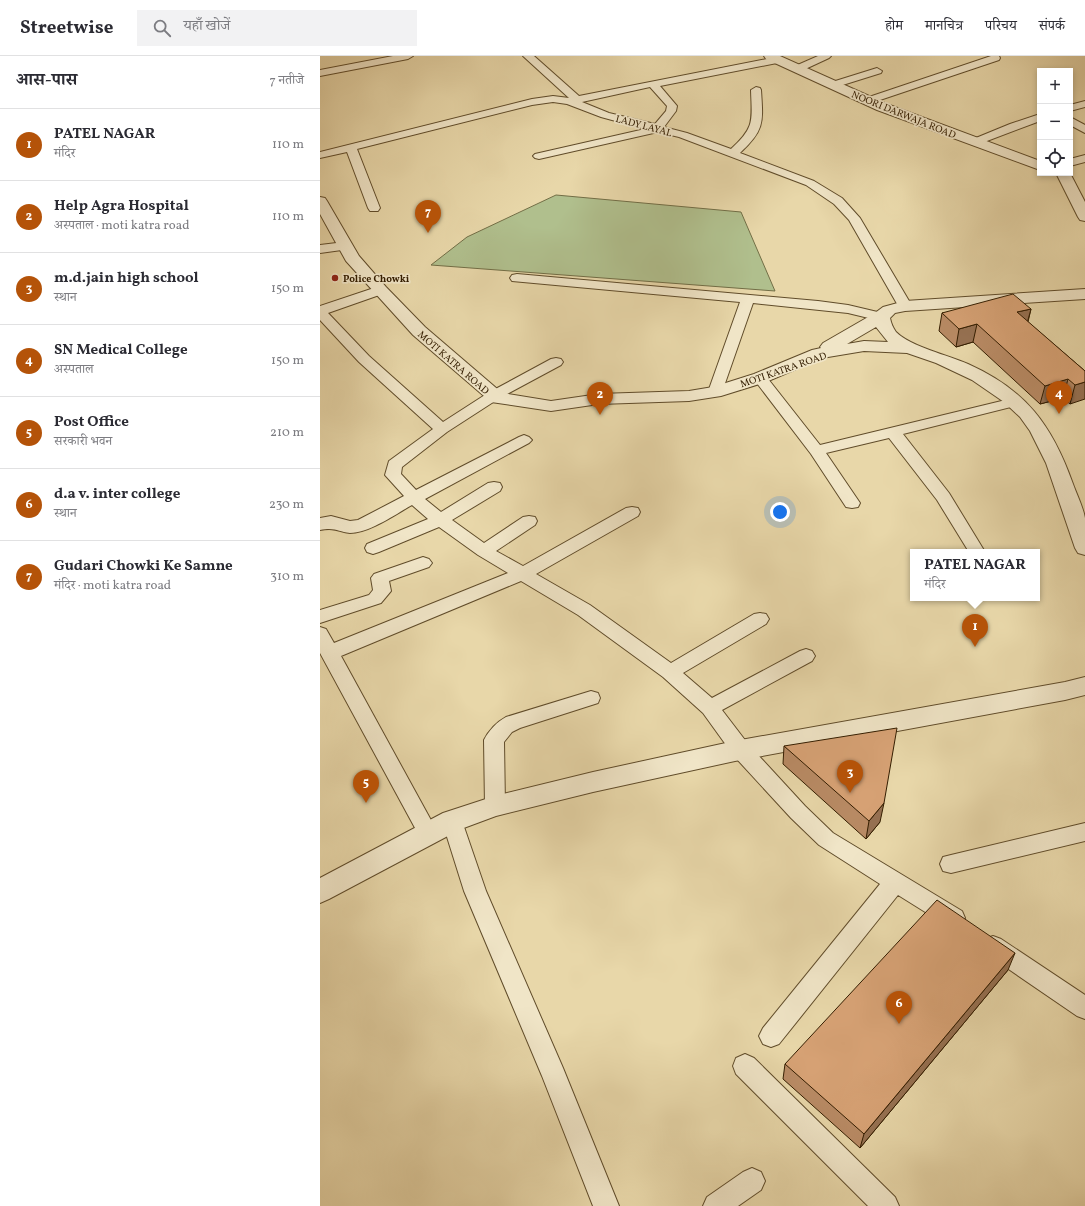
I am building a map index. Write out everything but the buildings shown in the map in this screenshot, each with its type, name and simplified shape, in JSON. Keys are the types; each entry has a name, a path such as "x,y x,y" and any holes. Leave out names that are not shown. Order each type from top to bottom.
{"street":[{"path":"320,73 408,56"},
{"path":"528,56 573,100 773,58"},
{"path":"797,69 826,56"},
{"name":"NOORI DARWAJA ROAD","path":"773,58 882,107 1037,165"},
{"path":"868,101 998,63 971,77"},
{"path":"833,85 877,71"},
{"path":"539,156 657,129 671,110 672,106 653,84"},
{"path":"733,153 755,131 757,124 756,90"},
{"name":"LADY LAYAL","path":"320,155 532,102 553,99 573,100 594,111 683,135 810,183 838,201 854,218 905,306"},
{"path":"882,107 897,102"},
{"path":"1073,107 1085,104"},
{"path":"975,142 1037,118"},
{"path":"1073,122 1085,130"},
{"path":"352,147 374,208"},
{"path":"1073,165 1085,158"},
{"path":"1067,176 1085,216"},
{"path":"1073,176 1085,184"},
{"name":"MOTI KATRA ROAD","path":"320,201 352,258 380,290 418,331 493,396 527,403 559,406 599,398 665,398 715,392 760,378 818,354 864,346 907,348"},
{"path":"320,243 343,243"},
{"path":"320,249 343,243"},
{"path":"517,278 748,298 848,309 881,316"},
{"path":"380,290 320,311 339,334 375,371 442,429"},
{"path":"818,354 889,310 905,306 1085,294"},
{"path":"715,392 748,298"},
{"path":"881,316 886,331 907,348 943,360 978,376 997,388 1029,416 1048,446 1085,548"},
{"path":"556,362 493,396 442,429 395,465 393,475 414,498 440,520 484,551 584,610 670,672 710,708 741,750 798,812 826,839 935,905 1085,1008"},
{"path":"760,378 816,451 852,503"},
{"path":"816,451 1014,402"},
{"path":"893,432 943,497 974,549"},
{"path":"320,524 331,522 350,527 362,525 524,440"},
{"path":"373,548 440,520 494,487"},
{"path":"428,833 324,644 522,574 632,512"},
{"path":"484,551 529,521"},
{"path":"320,617 375,599 382,591 380,578 423,563"},
{"path":"670,672 760,619"},
{"path":"710,708 806,656"},
{"path":"320,891 452,821 495,806 593,782 741,750 1065,691 1085,686"},
{"path":"495,806 494,740 499,733 513,722 590,698"},
{"path":"452,821 475,891 554,1076 606,1206"},
{"path":"951,864 1085,832"},
{"path":"771,1036 895,882"},
{"path":"745,1066 886,1206"},
{"path":"716,1206 752,1180"}],"green space":[{"path":"556,195 741,212 775,291 431,265 467,237"}],"place":[{"name":"Gudari Chowki Ke Samne","path":"428,233"},
{"name":"Police Chowki","path":"335,278"},
{"name":"SN Medical College","path":"1059,414"},
{"name":"Help Agra Hospital","path":"600,415"},
{"name":"PATEL NAGAR","path":"975,647"},
{"name":"m.d.jain high school","path":"850,793"},
{"name":"Post Office","path":"366,803"},
{"name":"d.a v. inter college","path":"899,1024"}]}
